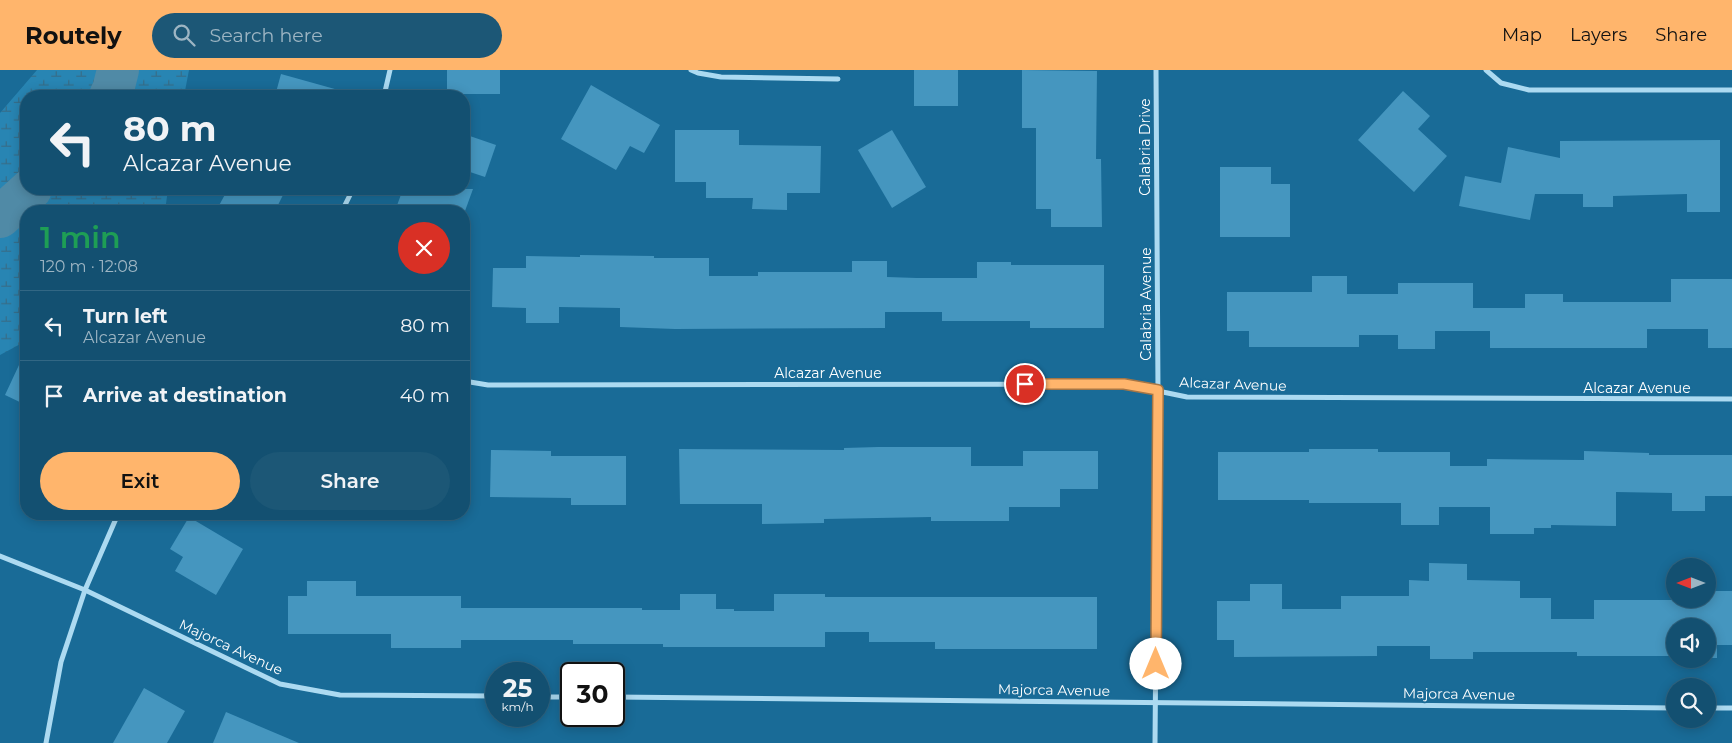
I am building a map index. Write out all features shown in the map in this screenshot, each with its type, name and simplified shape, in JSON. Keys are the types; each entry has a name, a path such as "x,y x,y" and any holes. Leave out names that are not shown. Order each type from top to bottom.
{"street":[{"path":"385,90 390,70"},
{"path":"692,70 698,73 721,77 838,79"},
{"name":"Calabria Drive","path":"1156,70 1157,224"},
{"path":"1486,70 1501,82 1529,90 1732,90"},
{"name":"Calabria Avenue","path":"1155,743 1158,390 1157,224"},
{"name":"Alcazar Avenue","path":"470,382 488,385 1124,384 1187,397 1732,399"},
{"path":"46,743 61,662 85,590 115,520"},
{"name":"Majorca Avenue","path":"0,556 85,590 280,684 340,695 485,696"},
{"name":"Majorca Avenue","path":"625,698 1666,708"},
{"path":"1716,708 1732,708"}],"green space":[{"path":"37,70 189,70 185,90 20,90 20,195 167,195 166,205 20,205 20,344 0,355 0,113"}],"building":[{"path":"447,70 500,70 500,94 470,94 470,90 447,90"},
{"path":"914,70 958,70 958,106 914,106"},
{"path":"1022,70 1097,71 1096,159 1101,159 1102,227 1051,227 1051,209 1036,209 1036,128 1022,128"},
{"path":"281,74 338,90 277,90"},
{"path":"591,85 660,125 644,153 630,146 616,170 561,139"},
{"path":"1403,91 1430,116 1418,129 1447,156 1414,192 1358,140"},
{"path":"675,130 739,130 739,145 821,146 820,193 787,193 787,210 752,209 753,198 706,198 706,182 675,182"},
{"path":"892,130 926,187 892,208 858,150"},
{"path":"470,136 496,145 485,177 470,172"},
{"path":"1720,140 1720,212 1687,212 1687,194 1613,196 1613,207 1583,207 1583,194 1535,194 1530,220 1459,206 1465,176 1501,183 1508,147 1560,158 1560,141"},
{"path":"1220,167 1271,167 1271,184 1290,184 1290,237 1220,237"},
{"path":"470,189 473,189 467,205 397,205 401,195 470,195"},
{"path":"225,195 283,195 278,205 219,205"},
{"path":"580,255 709,258 709,276 758,276 758,272 852,272 852,261 887,261 887,277 917,278 977,278 977,262 1011,262 1011,265 1104,265 1104,328 1030,328 1030,321 942,321 942,312 885,312 885,328 675,329 620,327 620,308 559,307 559,323 526,323 526,308 492,307 493,268 526,268 526,256 580,257"},
{"path":"1312,276 1347,276 1347,294 1398,294 1398,283 1473,283 1473,308 1525,308 1525,294 1563,294 1563,302 1671,302 1671,279 1732,279 1732,348 1708,348 1708,329 1647,329 1647,348 1490,348 1490,331 1435,331 1435,349 1398,349 1398,335 1359,335 1359,347 1249,347 1249,331 1227,331 1227,292 1312,292"},
{"path":"20,363 20,402 5,395"},
{"path":"971,447 971,466 1023,466 1023,451 1098,451 1098,489 1060,489 1060,507 1009,507 1009,521 931,521 931,517 824,519 824,523 762,524 762,504 680,504 679,449 844,450 844,448"},
{"path":"1309,449 1378,449 1378,452 1450,452 1450,466 1487,466 1487,459 1584,460 1584,451 1649,453 1649,455 1732,455 1732,496 1705,496 1705,511 1672,511 1672,493 1616,492 1616,526 1551,525 1551,528 1534,528 1534,534 1490,534 1490,507 1439,507 1439,525 1401,525 1401,503 1309,503 1309,500 1218,500 1218,452 1309,452"},
{"path":"491,450 551,451 551,456 626,456 626,505 571,505 571,498 490,497"},
{"path":"187,520 194,520 243,549 216,595 175,571 183,557 170,549"},
{"path":"1429,563 1467,564 1467,580 1520,581 1520,598 1551,598 1551,619 1594,619 1594,600 1666,600 1666,608 1716,608 1716,591 1732,591 1732,645 1717,645 1716,658 1716,618 1666,618 1666,656 1577,656 1577,652 1473,652 1473,659 1430,659 1430,646 1377,646 1377,656 1234,657 1234,640 1217,640 1217,601 1250,601 1250,584 1282,584 1282,609 1341,609 1341,596 1409,596 1409,580 1429,581"},
{"path":"307,581 356,581 356,596 461,596 461,608 642,608 642,610 680,610 680,594 716,594 716,609 734,609 734,611 774,611 774,594 825,594 825,597 1097,597 1097,649 935,649 935,642 869,642 869,632 825,632 825,647 663,647 663,644 573,644 573,640 461,640 461,648 391,648 391,634 288,634 288,596 307,596"},
{"path":"144,688 185,711 167,743 113,743"},
{"path":"226,712 299,743 213,743"}],"waterway":[{"path":"113,90 118,70"},
{"path":"0,217 24,195"}],"route":[{"path":"1025,384 1124,384 1158,390 1156,664"}]}
